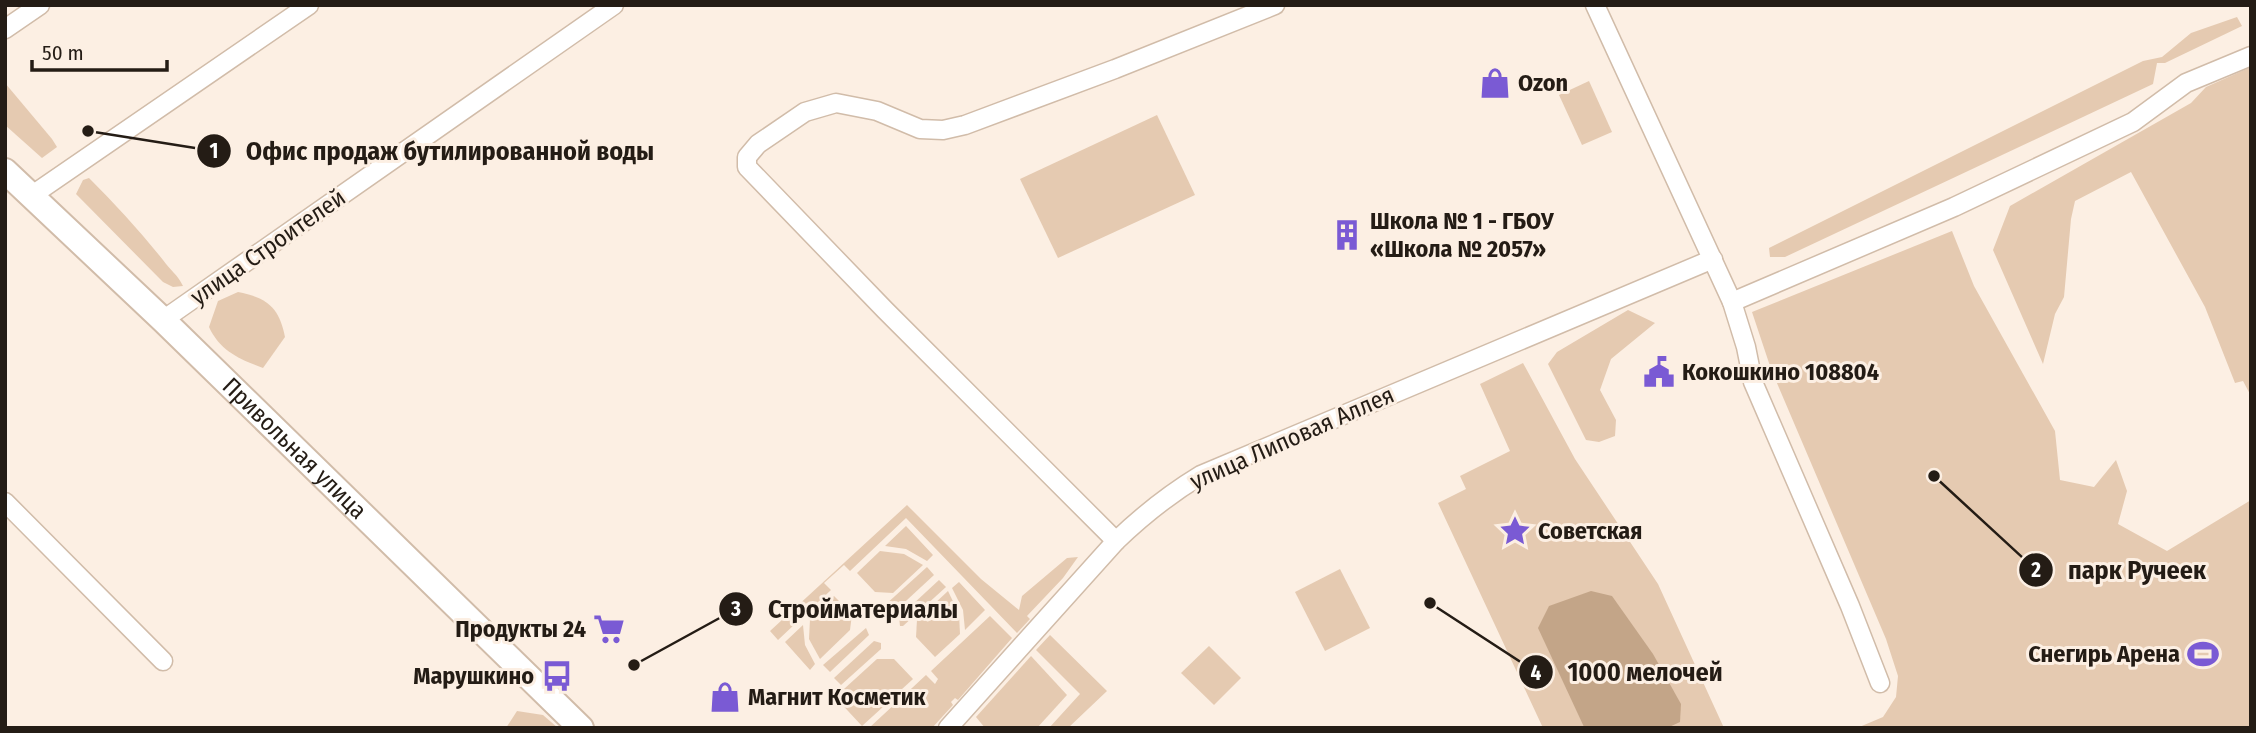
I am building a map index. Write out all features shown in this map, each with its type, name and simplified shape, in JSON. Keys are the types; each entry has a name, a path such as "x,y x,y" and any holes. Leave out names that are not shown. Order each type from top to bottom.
{"street":[{"path":"5,29 40,5"},
{"path":"32,196 309,5"},
{"name":"улица Строителей","path":"163,320 614,5"},
{"path":"1116,541 866,291 747,167 747,157 758,144 805,112 835,103 877,111 920,129 943,130 965,125 1275,5"},
{"path":"1595,5 1732,302 1746,347 1753,382 1765,414 1850,606 1880,683"},
{"path":"1732,302 1954,207 2138,119 2186,83 2251,56"},
{"name":"Привольная улица","path":"5,171 163,320 580,728"},
{"name":"улица Липовая Аллея","path":"948,728 1116,541 1154,505 1201,475 1713,258"},
{"path":"5,502 163,661"}],"shaded area":[{"path":"2237,17 2242,26 2165,63 2157,63 2153,84 1785,257 1770,257 1769,248 2143,61 2162,57 2191,33"},
{"path":"2251,67 2251,396 2243,381 2235,383 2205,307 2131,172 2075,201 2064,297 2055,314 2043,364 1993,250 2010,206 2191,103 2206,87"},
{"path":"1589,81 1612,132 1582,145 1559,95"},
{"path":"5,83 57,147 42,158 5,125"},
{"path":"1157,115 1195,195 1058,258 1020,179"},
{"path":"89,178 136,228 183,286 173,287 163,282 76,194 83,180"},
{"path":"1952,231 1974,286 2055,431 2060,480 2094,487 2116,460 2127,491 2118,524 2167,551 2251,500 2251,728 1857,728 1883,717 1896,697 1898,676 1886,639 1771,369 1752,312"},
{"path":"238,292 264,301 275,311 282,327 285,337 263,368 231,353 213,335 209,327 218,301"},
{"path":"1628,310 1655,323 1611,359 1600,390 1616,420 1615,436 1599,442 1586,440 1548,364 1557,352"},
{"path":"1523,363 1575,459 1658,584 1724,728 1543,728 1438,503 1466,489 1460,476 1510,451 1480,384"},
{"path":"907,505 981,579 1019,610 1022,596 1067,558 1078,557 1063,578 1027,616 1030,619 1017,633 906,518 850,571 844,565 824,583 831,590 778,640 770,631"},
{"path":"906,526 933,555 927,561 906,549 885,546"},
{"path":"880,551 904,554 923,565 893,593 875,592 857,573"},
{"path":"927,567 934,575 894,612 885,610 884,606"},
{"path":"1340,569 1370,628 1325,651 1295,592"},
{"path":"939,580 946,587 900,626 899,617"},
{"path":"959,582 985,610 965,630 963,610 952,588"},
{"path":"948,591 959,614 960,634 935,657 916,637 917,620"},
{"path":"1591,591 1612,596 1653,654 1681,704 1680,722 1667,728 1584,727 1538,628 1549,606"},
{"path":"834,596 852,614 850,630 820,659 809,639 810,619"},
{"path":"990,616 1012,638 958,700 955,698 951,702 953,705 932,728 869,728 926,675 935,684 938,679 931,671"},
{"path":"803,625 805,645 815,664 810,670 785,642"},
{"path":"866,628 869,635 830,672 823,665"},
{"path":"1050,635 1107,691 1068,728 1049,728 1080,694 1036,650"},
{"path":"874,641 881,643 881,649 841,685 834,678"},
{"path":"1209,646 1241,678 1214,705 1181,673"},
{"path":"1031,656 1067,695 1037,728 985,728 976,717"},
{"path":"877,659 894,659 913,679 889,701 867,699 844,689"},
{"path":"840,692 862,703 884,706 862,726 835,697"},
{"path":"517,711 543,715 558,728 506,728"}],"place":[{"name":"Ozon","path":"1495,83"},
{"name":"Офис продаж бутилированной воды","path":"88,131"},
{"name":"Школа № 1 - ГБОУ «Школа № 2057»","path":"1347,235"},
{"name":"Кокошкино 108804","path":"1659,372"},
{"name":"парк Ручеек","path":"1934,476"},
{"name":"Советская","path":"1515,531"},
{"name":"1000 мелочей","path":"1430,603"},
{"name":"Продукты 24","path":"609,629"},
{"name":"Снегирь Арена","path":"2203,654"},
{"name":"Стройматериалы","path":"634,665"},
{"name":"Марушкино","path":"557,676"},
{"name":"Магнит Косметик","path":"725,697"}]}
